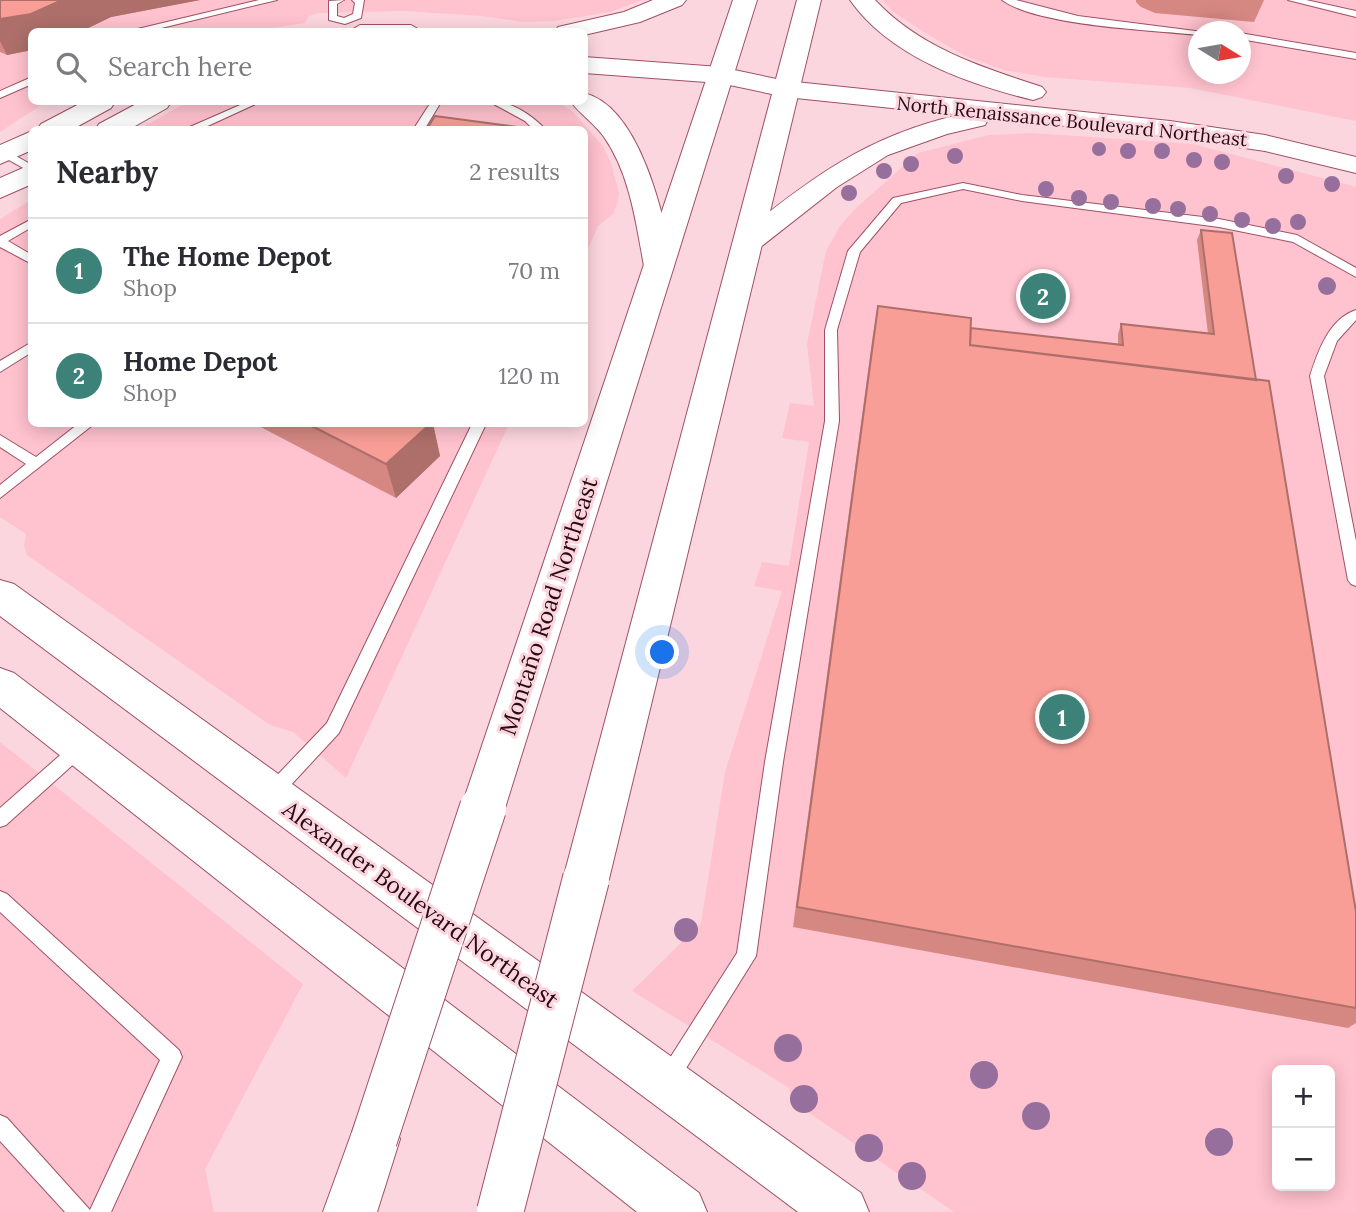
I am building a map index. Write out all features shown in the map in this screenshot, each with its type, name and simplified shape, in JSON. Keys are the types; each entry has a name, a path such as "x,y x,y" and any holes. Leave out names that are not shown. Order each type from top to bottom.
{"street":[{"path":"584,28 632,17 674,0"},
{"name":"Montaño Road Northeast","path":"350,1212 746,0"},
{"path":"500,1212 809,0"},
{"path":"862,0 889,28 922,51 970,72 1033,92"},
{"path":"588,46 722,67 788,82"},
{"path":"588,65 722,67"},
{"name":"North Renaissance Boulevard Northeast","path":"788,82 1033,92 1140,100"},
{"name":"North Renaissance Boulevard Northeast","path":"788,82 1012,113 1220,135 1356,165"},
{"path":"57,126 96,105"},
{"path":"115,126 153,105"},
{"path":"587,105 613,127 630,156 645,202 659,266"},
{"path":"748,243 807,195 870,152 945,125 1012,113"},
{"path":"2,153 28,141"},
{"path":"0,190 28,173"},
{"name":"Alexander Boulevard Northeast","path":"0,595 842,1212"},
{"path":"0,685 680,1212"}],"lane":[{"path":"148,28 272,0"},
{"path":"339,0 332,3 332,18 350,28 358,16 360,1 357,0"},
{"path":"1007,0 1045,14 1087,23 1188,31"},
{"path":"1293,0 1356,14"},
{"path":"1251,38 1356,56"},
{"path":"3,90 28,81"},
{"path":"198,126 248,105"},
{"path":"421,126 434,105"},
{"path":"501,105 529,119 537,126"},
{"path":"2,153 28,169"},
{"path":"665,1083 746,956 774,762 832,421 831,330 854,251 897,200 963,186 1022,198 1219,223 1297,239 1356,273"},
{"path":"28,224 0,242 28,258"},
{"path":"1356,314 1345,321 1324,347 1317,376 1352,538 1356,580"},
{"path":"0,366 28,348"},
{"path":"0,493 83,427"},
{"path":"271,794 333,727 478,427"},
{"path":"0,440 36,464"},
{"path":"0,819 80,747"},
{"path":"0,900 172,1057 100,1212"},
{"path":"0,1125 80,1212"}],"shaded area":[{"path":"0,0 642,0 610,12 554,21 523,22 482,16 403,11 319,13 309,16 305,23 273,28 28,28 28,105 41,105 0,132"},
{"path":"883,0 1356,0 1356,121 1190,88 1044,77 1004,70 965,56 891,10"},
{"path":"182,105 562,105 572,111 585,126 145,126"},
{"path":"588,129 603,146 619,193 613,214 598,226 588,249"},
{"path":"1032,133 1193,144 1356,187 1356,1212 954,1212 793,1102 789,1088 632,991 701,923 725,772 782,591 754,586 762,562 789,566 809,442 782,438 790,403 814,406 807,344 826,251 840,226 856,208 918,153 989,135"},
{"path":"28,202 28,427 508,427 346,778 293,732 270,725 27,555 24,545 26,534 0,517 0,219"},
{"path":"0,742 303,984 205,1169 214,1212 0,1212"}],"building":[{"path":"0,0 62,0 31,14 0,19"},
{"path":"435,116 509,126 429,126"},
{"path":"1201,230 1232,233 1256,380 970,345 971,328 1123,345 1121,324 1214,334"},
{"path":"878,306 971,318 970,345 1269,381 1356,912 1356,1008 797,907"},
{"path":"314,427 427,427 386,464"}],"place":[{"name":"Home Depot","path":"1043,296"},
{"name":"The Home Depot","path":"1062,717"}]}
